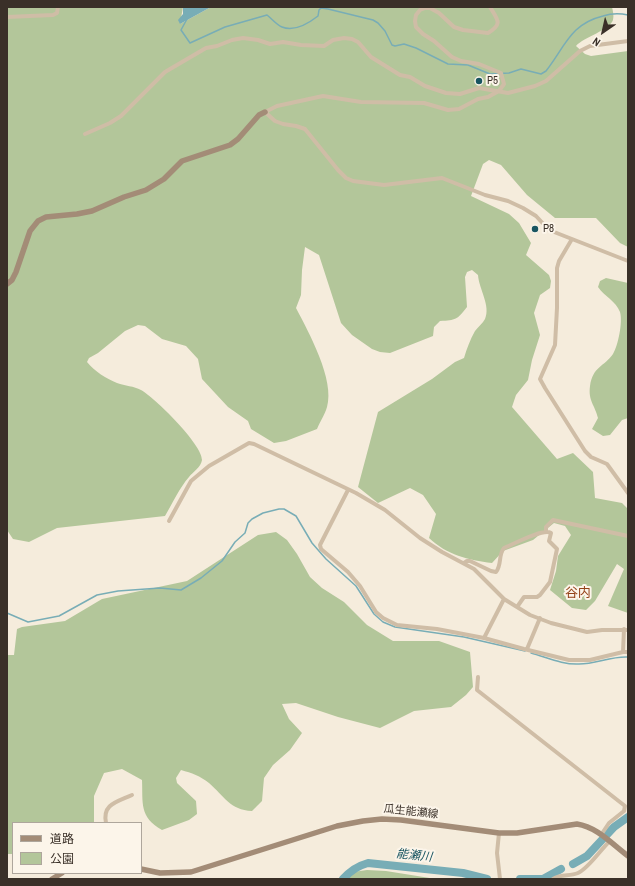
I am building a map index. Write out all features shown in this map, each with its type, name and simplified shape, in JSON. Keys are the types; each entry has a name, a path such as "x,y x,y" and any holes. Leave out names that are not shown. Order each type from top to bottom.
{"main road":[{"path":"7,284 12,280 16,272 30,231 38,221 46,217 92,211 124,197 146,190 164,178 182,161 230,145 238,139 259,115 265,112"},
{"name":"瓜生能瀬線","path":"142,870 160,873 192,872 337,826 363,820 382,819 401,820 499,833 517,833 577,824 587,826 628,856"}],"street":[{"path":"7,17 53,15 57,13 58,7"},
{"path":"490,7 499,19 496,27 488,33 463,30 454,27 439,13 430,8 420,10 416,15 415,21 416,27 423,34 434,41 452,57 461,61 479,64 501,72 504,84 499,91 488,97 478,99 459,109 448,110 436,107 430,103 361,102 323,96 276,106 265,112 274,121 305,129 338,170 346,178 353,181 384,185 442,178 524,208 536,216 549,230 628,261"},
{"path":"85,134 110,123 121,116 165,72 206,48 243,38 258,40 270,44 283,42 301,45 324,46 333,40 344,38 352,39 358,42 372,57 400,75 410,77 425,86 446,93 460,94 479,88 508,93 535,86 546,81 580,51 590,46 628,41"},
{"path":"572,239 559,261 557,268 557,308 554,345 540,379 585,451 592,457 607,464 628,493"},
{"path":"169,520 191,481 209,466 249,443 254,444 356,493 385,510 420,538 474,569 504,599 530,615 551,623 587,632 626,629 626,652 590,660 569,660 484,638 437,629 397,625 383,618 376,612 360,586 348,572 321,549 320,545 348,490"},
{"path":"546,531 546,527 552,520 628,536"},
{"path":"464,563 470,561 496,572 499,567 504,548 536,534 546,531 551,533 549,541 557,549 550,582 540,595 537,597 524,597 517,607"},
{"path":"484,638 504,599"},
{"path":"527,649 540,618"},
{"path":"478,677 477,690 625,806 624,811 609,823 601,835"},
{"path":"106,822 104,815 108,807 132,795"},
{"path":"499,833 498,853 500,878"},
{"path":"553,879 559,875 577,873 610,842"}],"green space":[{"path":"7,7 183,7 180,24 211,7 612,7 613,20 611,24 576,46 585,54 591,56 628,51 628,247 620,243 596,218 555,218 527,195 501,165 489,160 483,164 471,196 509,214 519,223 531,243 526,255 549,275 551,281 550,288 540,295 534,313 540,335 532,360 528,380 516,395 512,407 557,459 573,453 593,472 595,498 622,503 628,509 628,613 608,606 624,569 617,564 595,601 586,610 572,608 550,590 556,571 558,556 571,535 565,526 554,523 533,540 503,551 492,563 475,560 451,553 443,549 429,538 436,514 423,495 410,488 378,503 358,487 378,412 432,379 455,362 464,358 475,331 485,319 487,309 486,303 478,275 472,270 467,272 465,277 467,307 461,315 453,320 440,321 434,327 433,336 390,353 380,352 372,349 352,335 341,323 319,255 305,247 301,295 296,308 314,343 324,370 328,396 326,410 317,429 286,441 274,443 251,429 248,421 228,407 202,379 198,359 186,346 162,339 145,326 138,325 125,331 98,353 89,358 87,362 93,369 105,377 117,383 141,390 166,411 187,433 195,444 202,460 200,465 182,486 165,516 57,528 29,542 13,539 7,530"},
{"path":"606,278 628,283 628,418 622,420 610,435 603,436 592,429 598,418 590,396 591,379 596,371 613,354 620,334 621,322 621,316 618,308 598,287 600,281"},
{"path":"276,532 287,540 310,577 322,588 344,602 367,625 393,641 439,641 470,652 473,687 466,695 451,707 414,711 380,728 338,717 296,703 282,704 289,719 302,733 290,750 273,765 264,778 262,801 252,811 238,808 228,802 206,781 196,775 181,770 176,778 177,783 196,801 197,814 189,820 162,830 149,820 146,815 143,802 142,780 122,769 104,773 94,796 94,822 12,822 12,854 7,854 7,655 14,655 17,629 65,621 102,599 187,581 258,535"},
{"path":"367,870 386,871 436,879 344,879 353,872"}],"water":[{"path":"183,7 211,7 180,24 178,20 183,14"}],"waterway":[{"path":"187,19 181,30 190,43 225,27 267,15 282,27 296,28 306,24 318,16 321,8 328,9 373,20 385,31 392,45 395,46 404,44 416,48 448,64 468,65 490,74 509,73 521,69 541,74 546,71 569,38 583,25 609,14 628,15"},
{"path":"7,613 28,622 59,616 97,595 118,591 160,588 181,590 201,578 222,561 235,542 245,533 248,523 252,519 263,513 284,509 296,516 312,543 326,559 356,586 374,614 383,622 395,627 464,637 525,651"},
{"path":"531,653 573,664 585,664 628,657"},
{"name":"能瀬川","path":"573,864 587,856 614,827 628,817"},
{"name":"能瀬川","path":"343,879 354,869 368,863 463,873 487,879"},
{"name":"能瀬川","path":"520,879 543,879 561,869"}],"place":[{"name":"P5","path":"479,81"},
{"name":"P8","path":"535,229"}],"district":[{"name":"谷内","path":"578,594"}]}
